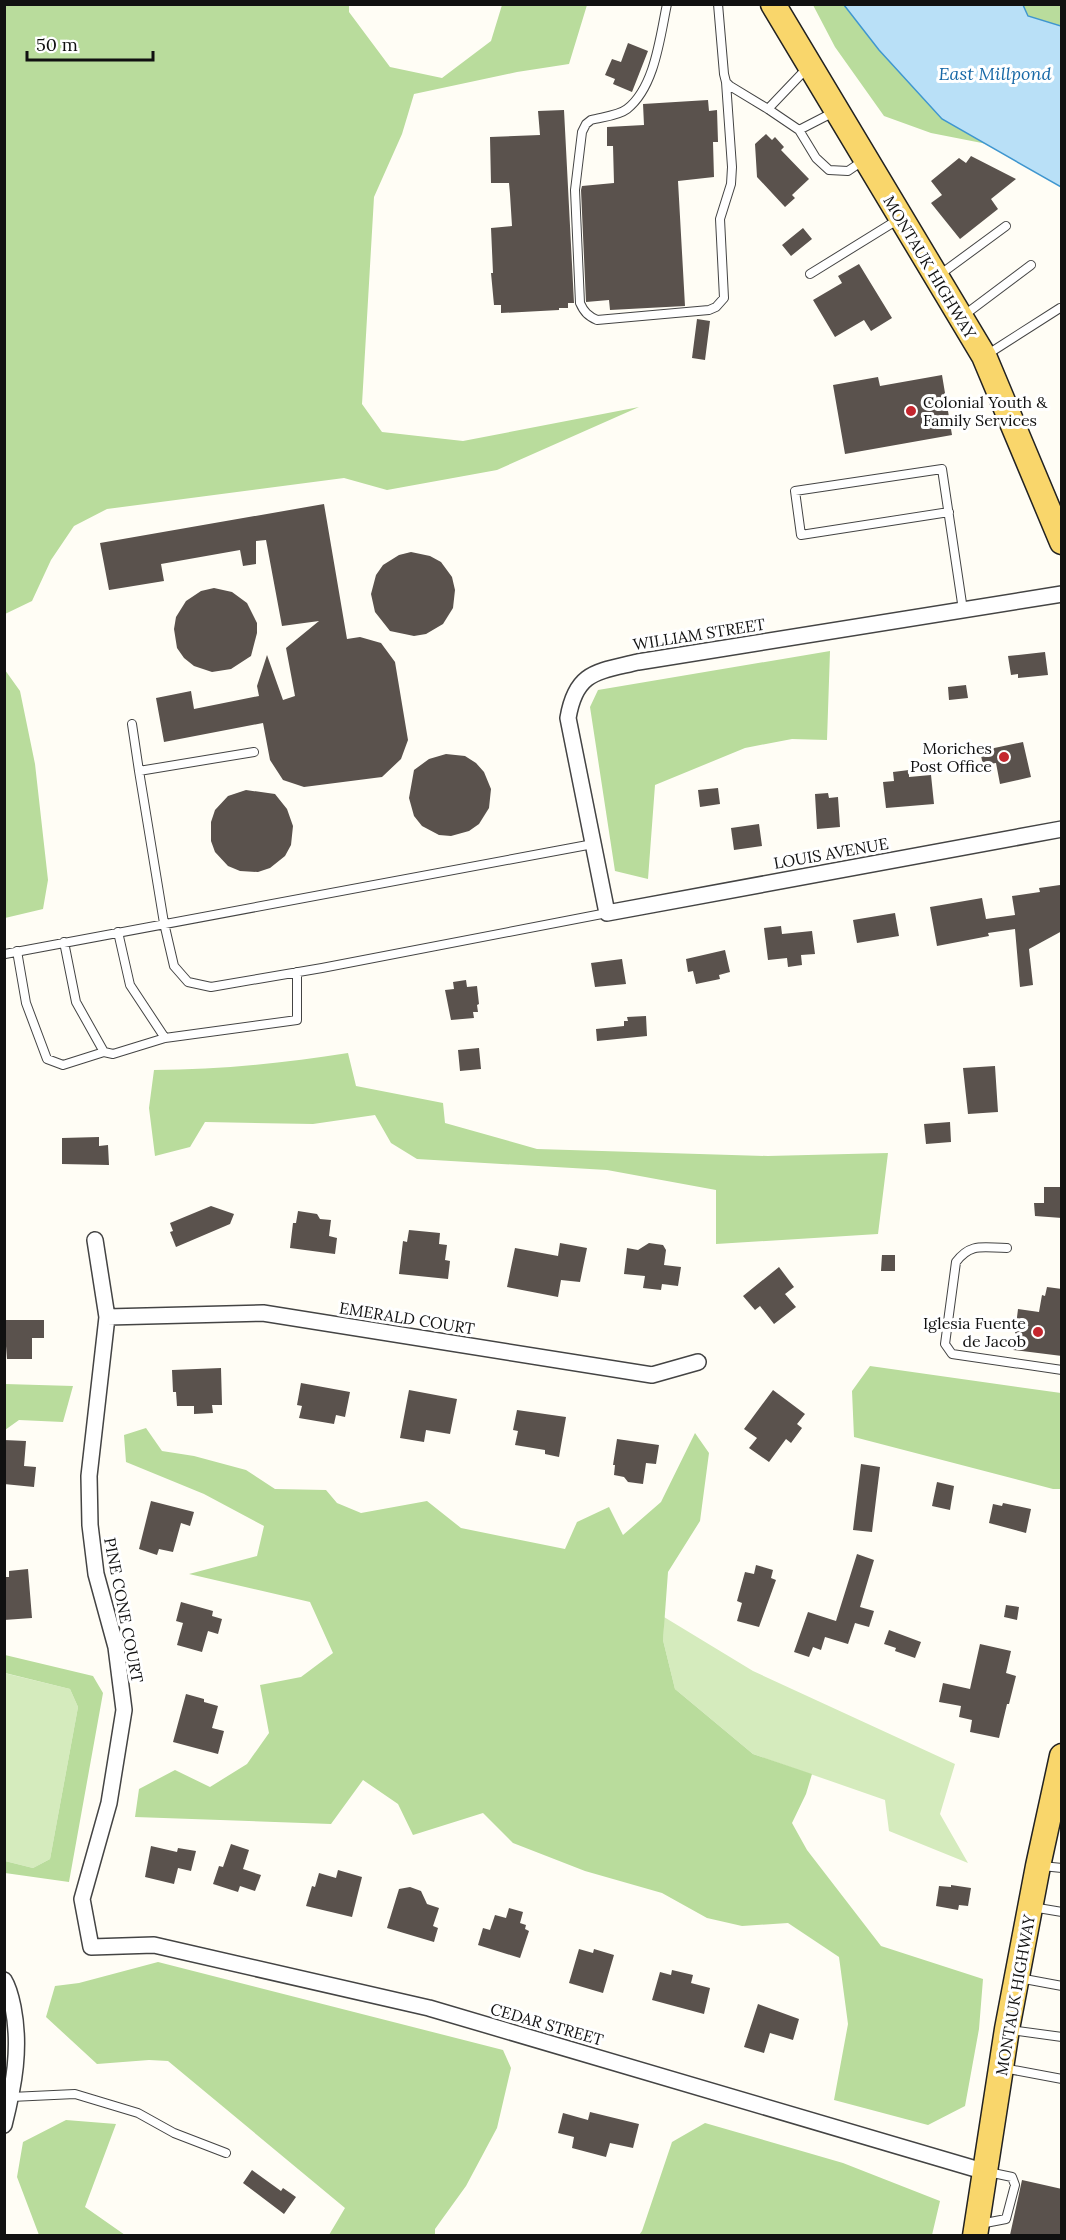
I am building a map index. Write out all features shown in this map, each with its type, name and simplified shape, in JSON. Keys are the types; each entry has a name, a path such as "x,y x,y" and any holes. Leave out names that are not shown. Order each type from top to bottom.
{"main road":[{"name":"MONTAUK HIGHWAY","path":"773,4 984,356 1062,542"},
{"name":"MONTAUK HIGHWAY","path":"976,2230 1006,2029 1062,1756"}],"street":[{"name":"WILLIAM STREET","path":"607,913 568,718 571,698 582,682 594,672 638,662 1062,594"},
{"name":"LOUIS AVENUE","path":"607,913 1062,829"},
{"name":"PINE CONE COURT","path":"91,1947 82,1899 109,1803 124,1710 116,1647 96,1574 90,1525 89,1476 107,1317 95,1240"},
{"name":"EMERALD COURT","path":"107,1317 263,1313 652,1375 698,1362"},
{"name":"CEDAR STREET","path":"91,1947 154,1946 429,2008 986,2172"},
{"path":"4,1980 8,1987 17,2027 17,2066 4,2125"}],"lane":[{"path":"667,4 657,56 650,76 636,100 625,111 591,120 582,132 575,190 580,303 589,316 597,320 709,310 716,307 724,298 720,219 731,184 732,167 718,4"},
{"path":"768,109 809,65"},
{"path":"726,82 799,130 816,158 830,170 848,171 865,159"},
{"path":"799,130 836,111"},
{"path":"810,274 900,219"},
{"path":"937,277 1006,226"},
{"path":"962,317 1031,264"},
{"path":"984,356 1060,308"},
{"path":"949,512 801,535 795,491 942,469 949,512 963,610"},
{"path":"132,724 164,923 174,966 188,982 211,987 607,913"},
{"path":"139,771 254,752"},
{"path":"5,954 593,844"},
{"path":"118,932 130,985 165,1038"},
{"path":"64,942 76,1002 104,1052"},
{"path":"17,951 26,1003 47,1059 63,1065 104,1052 113,1054 165,1038 297,1020 297,972"},
{"path":"1007,1248 973,1247 964,1252 956,1262 945,1344 952,1354 1062,1370"},
{"path":"1038,1866 1062,1868"},
{"path":"1030,1907 1062,1912"},
{"path":"1017,1978 1062,1986"},
{"path":"1006,2029 1062,2037"},
{"path":"1001,2067 1062,2079"},
{"path":"11,2097 75,2094 138,2113 174,2133 226,2153"}],"green space":[{"path":"4,5 349,5 349,12 390,67 442,78 491,41 502,5 587,5 569,64 517,72 414,94 402,134 374,197 362,404 382,432 463,441 639,407 497,470 387,490 344,478 107,509 74,526 51,560 32,601 5,614"},
{"path":"813,5 844,5 879,50 942,119 987,144 931,133 884,116 835,47"},
{"path":"1023,5 1061,5 1061,26 1027,16"},
{"path":"830,651 827,740 792,739 745,748 655,785 648,879 615,871 590,707 598,690"},
{"path":"5,670 20,691 35,764 48,880 43,909 5,918"},
{"path":"348,1053 356,1086 443,1103 445,1123 537,1149 768,1156 888,1153 878,1234 716,1244 716,1190 607,1170 417,1159 391,1143 375,1115 313,1124 205,1122 190,1147 155,1156 149,1108 154,1070 251,1065"},
{"path":"870,1366 1061,1393 1061,1489 1053,1489 854,1437 852,1391"},
{"path":"5,1384 73,1386 63,1422 19,1420 5,1430"},
{"path":"146,1428 162,1451 194,1456 246,1470 275,1489 326,1490 337,1503 361,1513 427,1501 461,1528 565,1549 577,1522 609,1507 623,1535 661,1502 695,1433 709,1453 700,1521 668,1572 663,1640 675,1689 753,1754 812,1774 806,1794 792,1823 807,1850 881,1946 983,1979 979,2029 965,2106 928,2125 834,2100 848,2024 839,1957 788,1923 742,1926 707,1918 662,1893 585,1871 513,1843 483,1813 413,1835 398,1804 363,1780 331,1824 135,1817 139,1789 175,1770 210,1787 247,1764 269,1733 260,1685 301,1677 333,1653 310,1602 189,1574 257,1556 264,1526 204,1494 126,1462 124,1435"},
{"path":"664,1617 753,1671 955,1764 940,1814 968,1863 889,1831 885,1800 753,1754 675,1689 663,1640"},
{"path":"5,1655 93,1676 103,1693 69,1882 5,1873 5,1861 33,1868 50,1859 78,1707 70,1689 5,1673"},
{"path":"4,1673 70,1689 78,1707 50,1859 33,1868 5,1861"},
{"path":"158,1962 503,2050 511,2068 497,2128 466,2186 435,2229 435,2235 329,2235 345,2208 168,2061 149,2060 97,2064 46,2017 55,1986 79,1983"},
{"path":"66,2120 116,2124 85,2207 125,2235 39,2235 17,2177 23,2142"},
{"path":"705,2123 843,2163 940,2201 932,2235 639,2235 672,2142"}],"water":[{"name":"East Millpond","path":"844,5 1023,5 1028,16 1061,26 1061,187 942,119 879,50"}],"building":[{"path":"628,43 648,51 632,92 613,84 615,79 605,75 612,59 621,62"},
{"path":"708,100 709,111 717,110 718,142 713,142 714,177 678,181 685,306 610,310 609,300 586,302 581,190 582,186 614,183 613,146 607,146 607,127 644,125 643,104"},
{"path":"564,110 574,303 568,303 568,308 559,308 559,310 501,313 501,305 494,305 491,228 512,226 510,194 509,183 491,183 490,137 540,135 538,111"},
{"path":"766,134 772,140 775,137 784,147 781,150 809,179 792,195 795,198 785,207 757,177 755,144"},
{"path":"971,156 1016,179 991,199 998,209 960,239 931,203 942,195 931,181 959,158 966,163"},
{"path":"803,228 812,239 791,256 782,245"},
{"path":"859,264 892,318 871,331 864,320 835,337 813,300 842,283 838,276"},
{"path":"697,319 710,321 705,360 692,358"},
{"name":"Colonial Youth & Family Services","path":"942,375 952,435 845,454 833,385 878,377 880,386"},
{"path":"324,504 347,639 360,637 381,643 395,662 408,740 401,759 382,777 304,787 283,780 270,760 263,723 164,742 156,698 191,691 194,709 259,696 257,686 267,655 283,700 295,696 286,648 319,621 282,626 266,540 256,541 256,564 243,566 240,550 161,564 164,581 109,590 100,543"},
{"path":"411,552 430,556 441,562 452,577 455,590 453,608 443,624 426,634 414,636 390,631 375,612 371,594 376,575 383,565 399,555"},
{"path":"214,588 232,592 247,603 257,623 257,633 251,656 231,669 212,672 194,666 184,658 177,648 174,629 176,617 186,601 201,591"},
{"path":"1045,652 1048,675 1018,678 1018,674 1011,675 1008,656"},
{"path":"966,685 968,698 949,700 948,687"},
{"name":"Moriches Post Office","path":"1023,742 1031,777 1000,784 996,763 983,765 980,751"},
{"path":"446,754 465,756 476,763 484,772 491,789 489,808 479,824 469,831 451,836 439,835 422,826 414,816 409,798 414,770 429,759"},
{"path":"909,770 909,777 931,775 934,804 886,808 883,782 894,781 893,772"},
{"path":"718,788 720,804 700,807 698,790"},
{"path":"246,790 275,794 287,809 293,826 291,845 285,856 270,868 258,872 240,871 228,866 215,852 211,841 211,822 215,810 228,796"},
{"path":"828,793 829,798 838,797 840,827 817,829 815,794"},
{"path":"759,824 762,846 734,850 731,828"},
{"path":"1060,885 1062,931 1029,949 1033,985 1020,987 1015,929 988,933 989,936 937,946 930,907 982,898 986,919 1015,915 1012,896 1040,892 1039,888"},
{"path":"895,913 899,936 857,943 853,920"},
{"path":"781,926 782,934 812,931 815,954 801,955 802,965 788,967 787,958 768,960 764,928"},
{"path":"725,950 730,972 719,975 720,979 696,984 693,971 688,972 686,959"},
{"path":"622,959 626,984 595,987 591,963"},
{"path":"466,980 467,987 477,986 478,1012 473,1012 474,1018 451,1020 445,990 454,989 453,982"},
{"path":"646,1016 647,1036 597,1041 596,1029 624,1026 624,1021 628,1021 627,1017"},
{"path":"479,1048 481,1069 460,1071 458,1050"},
{"path":"995,1066 998,1112 968,1114 963,1068"},
{"path":"950,1122 951,1142 926,1144 924,1124"},
{"path":"99,1137 99,1146 108,1145 109,1165 62,1164 62,1138"},
{"path":"1044,1187 1061,1187 1062,1218 1035,1216 1034,1203 1044,1203"},
{"path":"211,1206 234,1214 230,1224 176,1247 170,1232 173,1231 170,1223"},
{"path":"298,1211 317,1214 320,1219 331,1220 329,1236 337,1238 335,1254 290,1248 293,1223 296,1223"},
{"path":"409,1230 440,1233 439,1244 447,1245 445,1260 450,1261 448,1279 399,1274 403,1241 407,1242"},
{"path":"560,1243 587,1248 580,1282 561,1280 558,1297 507,1287 515,1248 558,1256"},
{"path":"649,1243 663,1245 666,1250 664,1265 681,1267 678,1286 662,1284 661,1290 643,1288 645,1276 624,1274 627,1248 638,1250"},
{"path":"882,1255 895,1255 895,1271 881,1271"},
{"path":"779,1267 794,1287 785,1294 796,1307 774,1324 760,1306 755,1310 743,1296"},
{"name":"Iglesia Fuente de Jacob","path":"1047,1287 1062,1289 1062,1356 1013,1350 1018,1309 1039,1312 1042,1295 1045,1296"},
{"path":"4,1320 44,1320 44,1338 32,1338 32,1359 7,1359"},
{"path":"221,1368 222,1405 212,1405 213,1413 194,1414 194,1406 177,1406 176,1392 173,1392 172,1370"},
{"path":"301,1383 350,1392 345,1417 336,1415 334,1424 299,1418 302,1406 297,1405"},
{"path":"409,1390 457,1399 450,1434 426,1430 424,1442 400,1438"},
{"path":"773,1390 805,1414 797,1424 802,1428 791,1443 786,1439 769,1462 749,1448 757,1438 744,1429"},
{"path":"517,1410 566,1417 559,1457 545,1454 545,1450 515,1445 518,1431 513,1430"},
{"path":"617,1439 659,1445 656,1464 646,1463 643,1484 628,1482 624,1477 614,1475 615,1465 613,1465"},
{"path":"4,1440 26,1441 24,1466 36,1467 34,1487 4,1484"},
{"path":"861,1464 880,1467 872,1532 853,1530"},
{"path":"937,1482 954,1486 950,1510 932,1506"},
{"path":"151,1501 194,1512 190,1526 181,1523 173,1552 159,1549 157,1555 139,1549"},
{"path":"1003,1503 1031,1509 1026,1533 989,1523 993,1504 1002,1506"},
{"path":"857,1554 874,1560 860,1607 874,1611 869,1627 855,1623 848,1644 825,1637 821,1650 813,1647 809,1657 794,1652 808,1612 836,1621"},
{"path":"756,1565 773,1570 771,1578 776,1580 759,1627 737,1621 742,1603 737,1601 745,1572 754,1574"},
{"path":"28,1569 32,1618 4,1620 4,1577 9,1577 9,1571"},
{"path":"181,1602 213,1611 212,1616 222,1619 218,1634 208,1631 202,1652 177,1645 183,1623 176,1621"},
{"path":"1006,1605 1019,1607 1017,1620 1004,1617"},
{"path":"889,1630 921,1642 915,1658 895,1651 896,1648 884,1644"},
{"path":"980,1644 1011,1651 1006,1673 1016,1676 999,1738 970,1732 972,1720 959,1717 961,1706 939,1702 943,1683 970,1689"},
{"path":"186,1694 218,1706 212,1728 224,1731 218,1754 173,1742"},
{"path":"231,1844 249,1850 243,1869 261,1875 255,1891 240,1886 238,1892 213,1884 219,1866 223,1867"},
{"path":"151,1846 177,1852 178,1848 196,1851 191,1871 178,1868 174,1884 145,1877"},
{"path":"338,1870 362,1877 352,1917 306,1906 319,1873 336,1878"},
{"path":"951,1885 971,1888 968,1906 959,1905 958,1910 936,1906 939,1886 951,1887"},
{"path":"410,1887 421,1891 427,1904 439,1908 433,1926 438,1928 434,1942 387,1928 399,1889"},
{"path":"509,1908 523,1912 520,1923 526,1925 525,1929 529,1931 520,1958 478,1945 483,1928 490,1930 495,1915 506,1918"},
{"path":"579,1949 593,1953 594,1949 614,1955 603,1993 569,1983"},
{"path":"672,1970 693,1975 691,1983 710,1988 704,2014 652,2000 660,1972 671,1975"},
{"path":"758,2004 799,2019 793,2040 770,2033 764,2053 744,2047"},
{"path":"590,2112 639,2124 633,2148 610,2143 606,2157 572,2148 574,2137 558,2133 563,2113 588,2120"},
{"path":"252,2170 281,2191 283,2188 296,2197 284,2214 243,2183"},
{"path":"1022,2180 1062,2189 1062,2235 1010,2235"}],"place":[{"name":"Colonial Youth & Family Services","path":"911,411"},
{"name":"Moriches Post Office","path":"1004,757"},
{"name":"Iglesia Fuente de Jacob","path":"1038,1332"}]}
